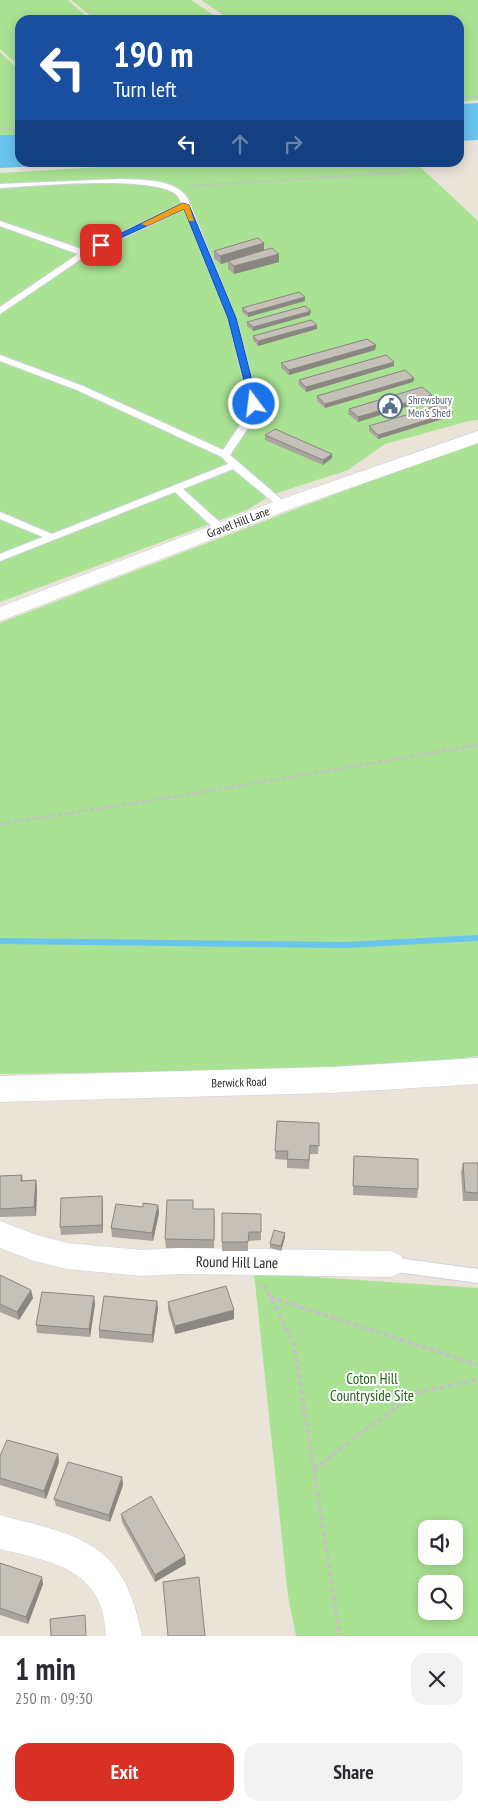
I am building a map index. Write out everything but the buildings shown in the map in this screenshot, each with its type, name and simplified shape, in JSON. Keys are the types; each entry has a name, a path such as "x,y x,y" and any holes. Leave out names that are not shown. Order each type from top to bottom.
{"main road":[{"name":"Berwick Road","path":"0,1090 332,1080 478,1070"}],"street":[{"name":"Gravel Hill Lane","path":"0,614 283,505 478,436"},
{"name":"Round Hill Lane","path":"0,1234 42,1250 67,1256 142,1264 179,1261 390,1264"},
{"path":"0,1532 66,1550 91,1563 107,1580 118,1607 124,1636"}],"lane":[{"path":"0,186 109,181 150,184 180,193 232,318 254,404 247,422 226,455"},
{"path":"0,311 84,253 186,205"},
{"path":"0,223 84,253"},
{"path":"0,358 80,388 226,455 234,465 283,505"},
{"path":"0,558 234,465"},
{"path":"176,488 221,529"},
{"path":"0,515 51,537"},
{"name":"Round Hill Lane","path":"390,1264 478,1276"}],"path":[{"path":"464,98 478,97"},
{"path":"0,128 15,129"},
{"path":"174,190 196,184 409,172"},
{"path":"0,824 179,796 478,745"},
{"path":"253,1262 294,1344 340,1636"},
{"path":"270,1297 478,1365"},
{"path":"314,1470 359,1434 417,1393 478,1379"}],"green space":[{"path":"0,0 68,0 84,15 15,15 15,62 0,49"},
{"path":"71,0 191,0 214,15 90,15"},
{"path":"201,0 478,0 478,100 464,101 464,15 224,15"},
{"path":"0,52 15,66 15,135 0,135"},
{"path":"103,167 420,167 478,221 478,420 385,444 348,470 271,495 247,510 0,602 0,173"},
{"path":"478,441 478,1056 378,1069 0,1074 0,623"},
{"name":"Coton Hill Countryside Site","path":"254,1273 478,1288 478,1636 296,1636 288,1596"}],"water":[{"path":"478,103 478,140 464,141 464,104"},
{"path":"0,135 15,135 15,167 21,167 0,168"}],"waterway":[{"path":"0,941 346,945 478,938"}],"slow traffic":[{"path":"145,224 186,205 192,219"}],"place":[{"name":"Shrewsbury Men's Shed","path":"390,406"}],"route":[{"path":"101,245 186,205 232,318 254,404"}]}
